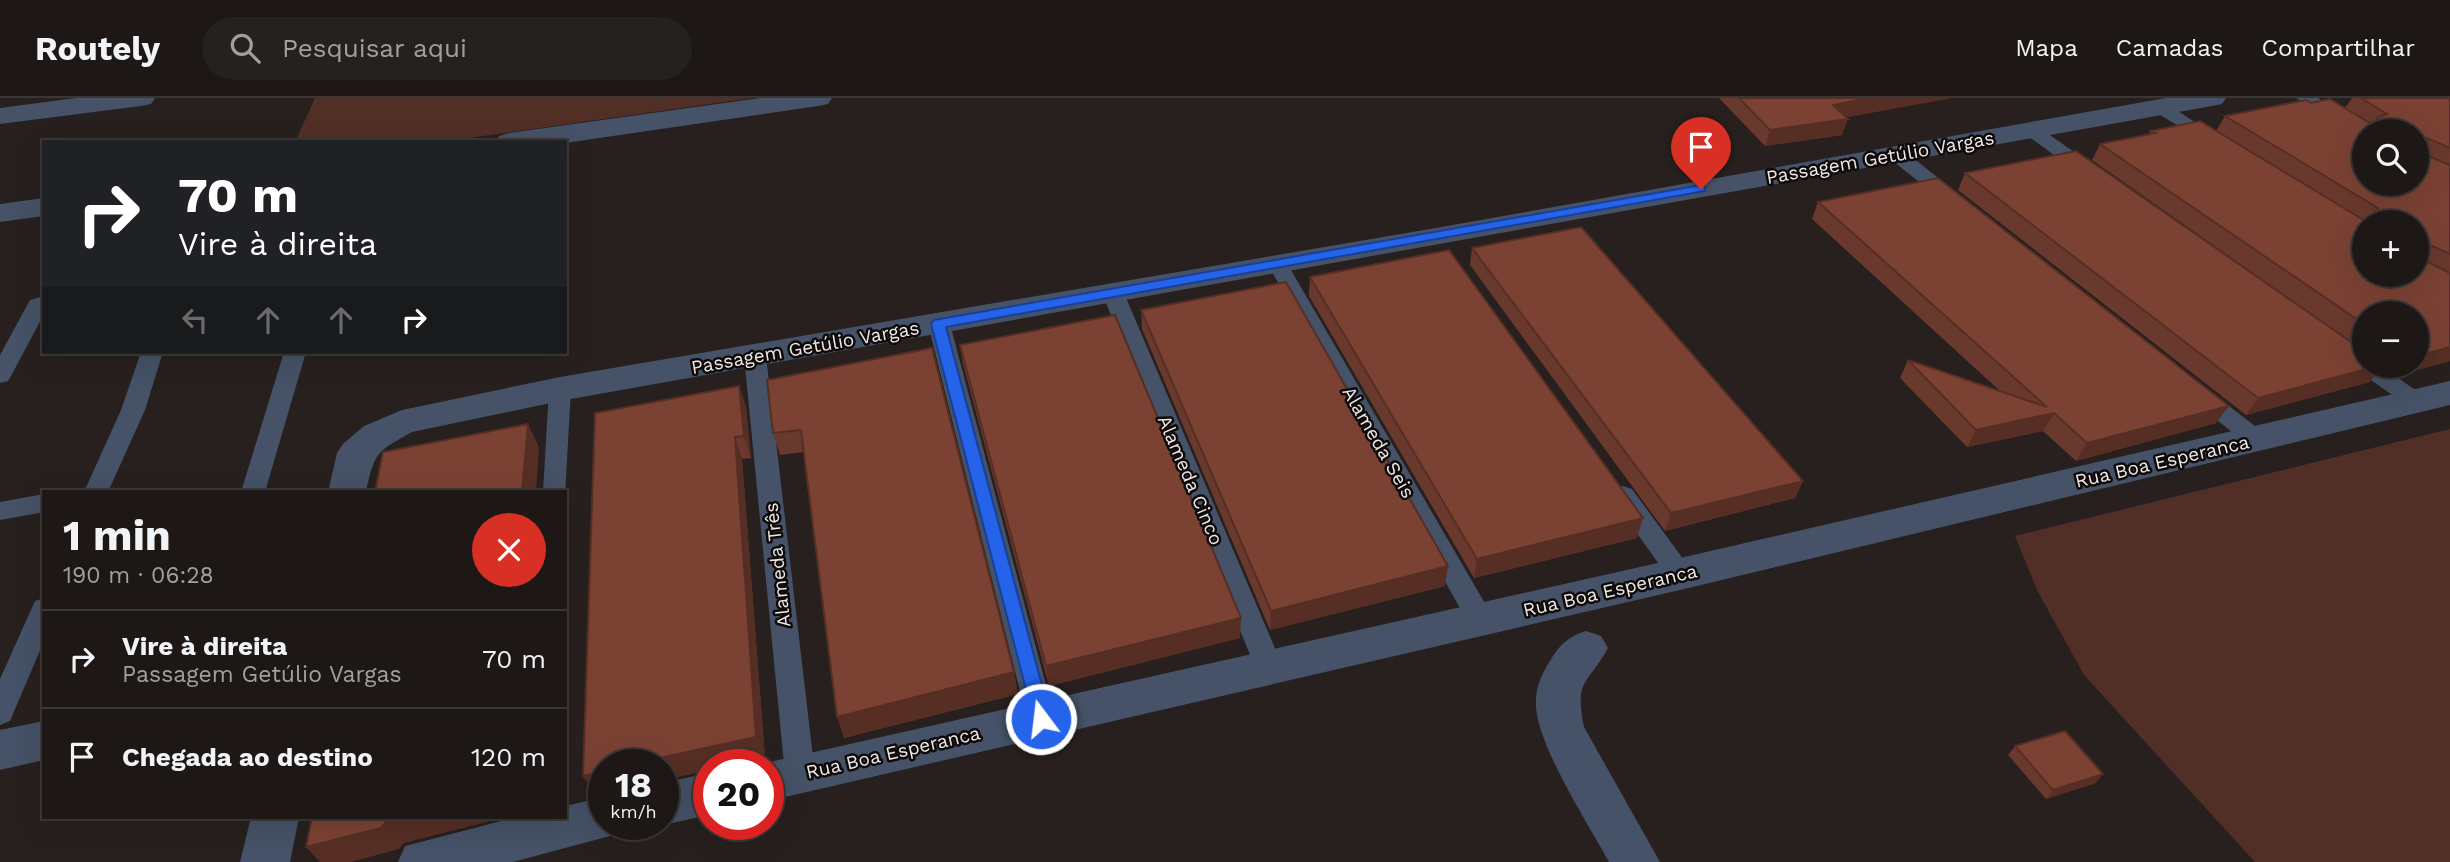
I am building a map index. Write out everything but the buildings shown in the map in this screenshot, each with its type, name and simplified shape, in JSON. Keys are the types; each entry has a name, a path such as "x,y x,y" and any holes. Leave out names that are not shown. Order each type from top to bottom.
{"street":[{"path":"0,116 141,98"},
{"path":"523,140 818,98"},
{"name":"Passagem Getúlio Vargas","path":"347,490 356,453 377,435 402,422 560,390 1279,265 1444,248 1896,154 2212,98"},
{"path":"0,213 42,207"},
{"name":"Rua Boa Esperanca","path":"784,777 1680,574 2433,397"},
{"path":"1586,649 1569,665 1559,685 1556,706 1562,730 1635,862"},
{"path":"0,750 42,740"},
{"path":"265,862 275,819"},
{"path":"423,862 540,825 588,820"}],"lane":[{"path":"2305,98 2352,125"},
{"path":"2160,107 2228,150"},
{"path":"2031,130 2109,184"},
{"path":"1896,154 1972,214"},
{"name":"Alameda Seis","path":"1279,265 1480,619"},
{"name":"Alameda Cinco","path":"1112,293 1269,667"},
{"path":"0,376 8,347 42,303"},
{"path":"939,324 1041,719"},
{"path":"97,490 133,410 151,354"},
{"path":"254,490 294,354"},
{"name":"Alameda Três","path":"755,356 782,749"},
{"path":"2394,378 2433,397"},
{"path":"2179,379 2256,439"},
{"path":"555,490 560,390"},
{"path":"1606,473 1680,574"},
{"path":"0,511 42,503"},
{"path":"0,713 11,659 42,611"}],"shaded area":[{"path":"315,98 752,98 455,140 296,140"},
{"path":"2450,429 2450,862 2255,862 2084,675 2037,590 2015,536"}],"route":[{"path":"1041,719 939,324 1701,189"}]}
